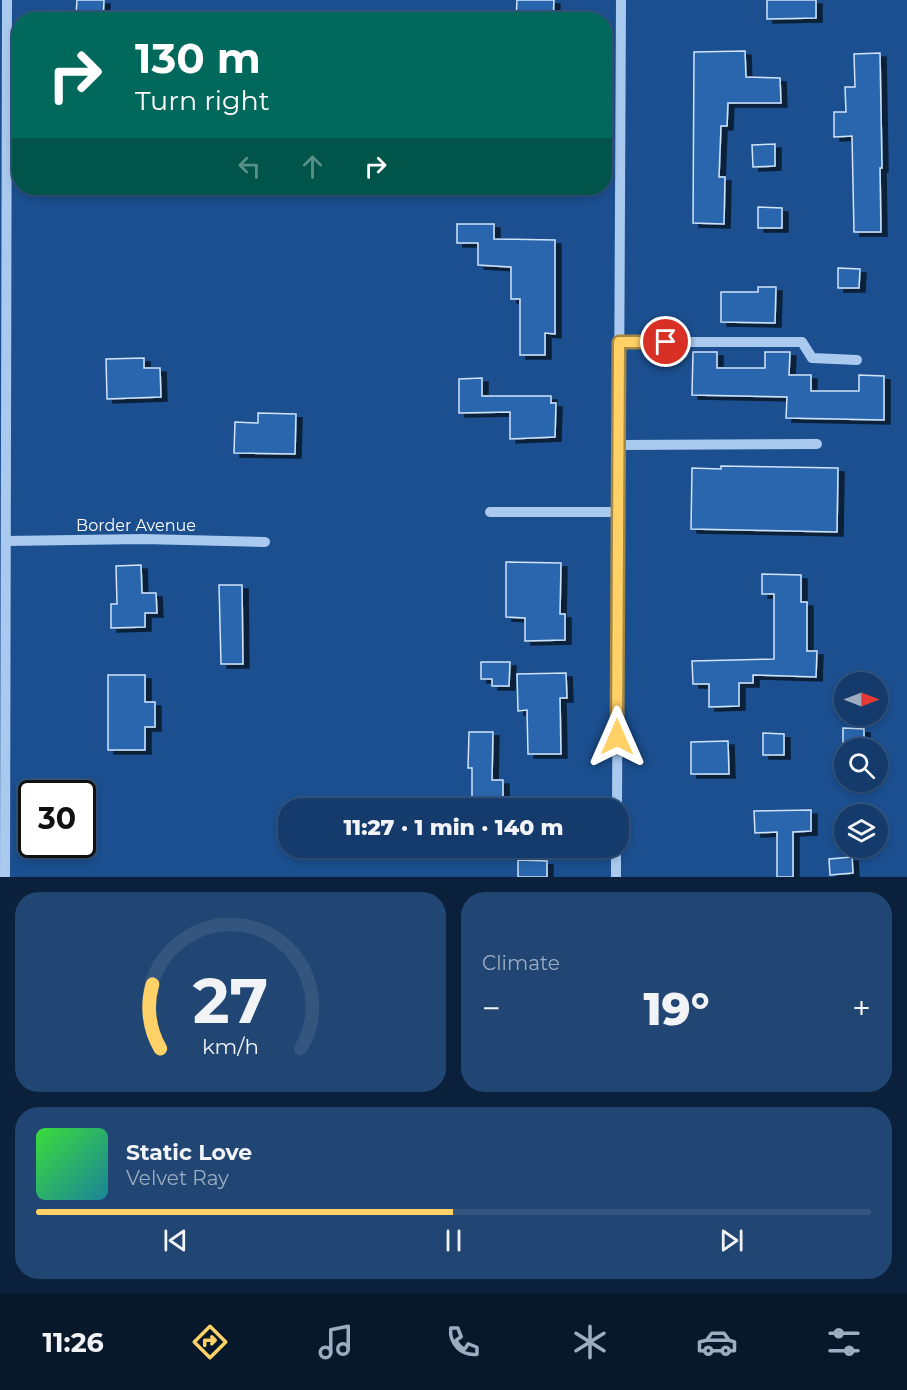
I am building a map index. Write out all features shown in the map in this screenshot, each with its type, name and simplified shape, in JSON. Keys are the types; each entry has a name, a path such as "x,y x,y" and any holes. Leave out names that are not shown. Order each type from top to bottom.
{"street":[{"path":"5,877 6,541 3,163 7,0"},
{"path":"617,798 621,0"},
{"path":"619,342 802,342 812,358 857,360"},
{"path":"619,446 817,444"},
{"path":"490,512 618,512"},
{"name":"Border Avenue","path":"6,541 143,539 266,542"},
{"path":"616,858 616,877"}],"building":[{"path":"77,0 104,0 103,12 76,12"},
{"path":"517,0 554,0 553,12 516,12"},
{"path":"767,0 816,0 816,18 767,19"},
{"path":"745,51 746,77 780,78 781,103 728,103 727,126 721,126 719,177 725,177 724,224 693,223 694,52"},
{"path":"880,53 881,232 854,232 852,136 834,137 834,112 846,112 845,87 855,87 854,54"},
{"path":"775,144 775,166 753,167 752,145"},
{"path":"758,207 782,208 782,228 758,228"},
{"path":"457,224 494,224 494,239 555,240 555,334 545,333 545,355 520,355 520,299 511,299 511,267 478,265 478,243 457,243"},
{"path":"838,268 860,269 859,288 838,288"},
{"path":"758,287 776,287 775,323 721,322 721,292 758,292"},
{"path":"693,352 717,352 717,368 765,368 765,352 790,352 789,375 811,375 811,391 859,391 859,375 884,376 884,420 786,418 787,397 692,395"},
{"path":"144,358 144,368 160,368 161,397 107,399 106,359"},
{"path":"482,378 482,396 551,396 551,403 556,403 555,437 510,439 510,412 459,413 459,379"},
{"path":"258,413 296,414 295,454 234,453 235,422 258,423"},
{"path":"721,466 838,468 837,532 691,529 692,468 721,469"},
{"path":"506,562 561,563 560,614 565,614 565,640 525,641 525,618 506,617"},
{"path":"141,565 142,593 156,593 157,613 145,613 145,627 111,628 111,604 117,604 116,566"},
{"path":"762,574 801,575 801,602 807,602 807,651 817,651 816,677 753,675 753,683 739,683 739,706 709,707 709,684 693,684 692,661 774,659 774,594 762,594"},
{"path":"219,585 242,585 243,664 221,664"},
{"path":"481,662 510,662 509,686 492,686 492,679 481,679"},
{"path":"566,673 567,698 560,698 561,754 528,754 527,710 518,711 517,674"},
{"path":"108,675 145,675 145,702 155,702 155,727 145,727 145,750 108,750"},
{"path":"843,728 864,729 864,738 843,738"},
{"path":"469,732 493,732 492,780 503,780 503,798 472,798 472,768 468,768"},
{"path":"763,733 784,734 784,755 763,755"},
{"path":"728,741 729,774 691,774 691,742"},
{"path":"811,810 811,831 793,832 793,877 777,877 777,832 755,833 754,811"},
{"path":"852,858 853,873 830,875 829,859"},
{"path":"518,860 547,861 547,877 518,877"}],"route":[{"path":"617,737 619,342 666,342"}]}
